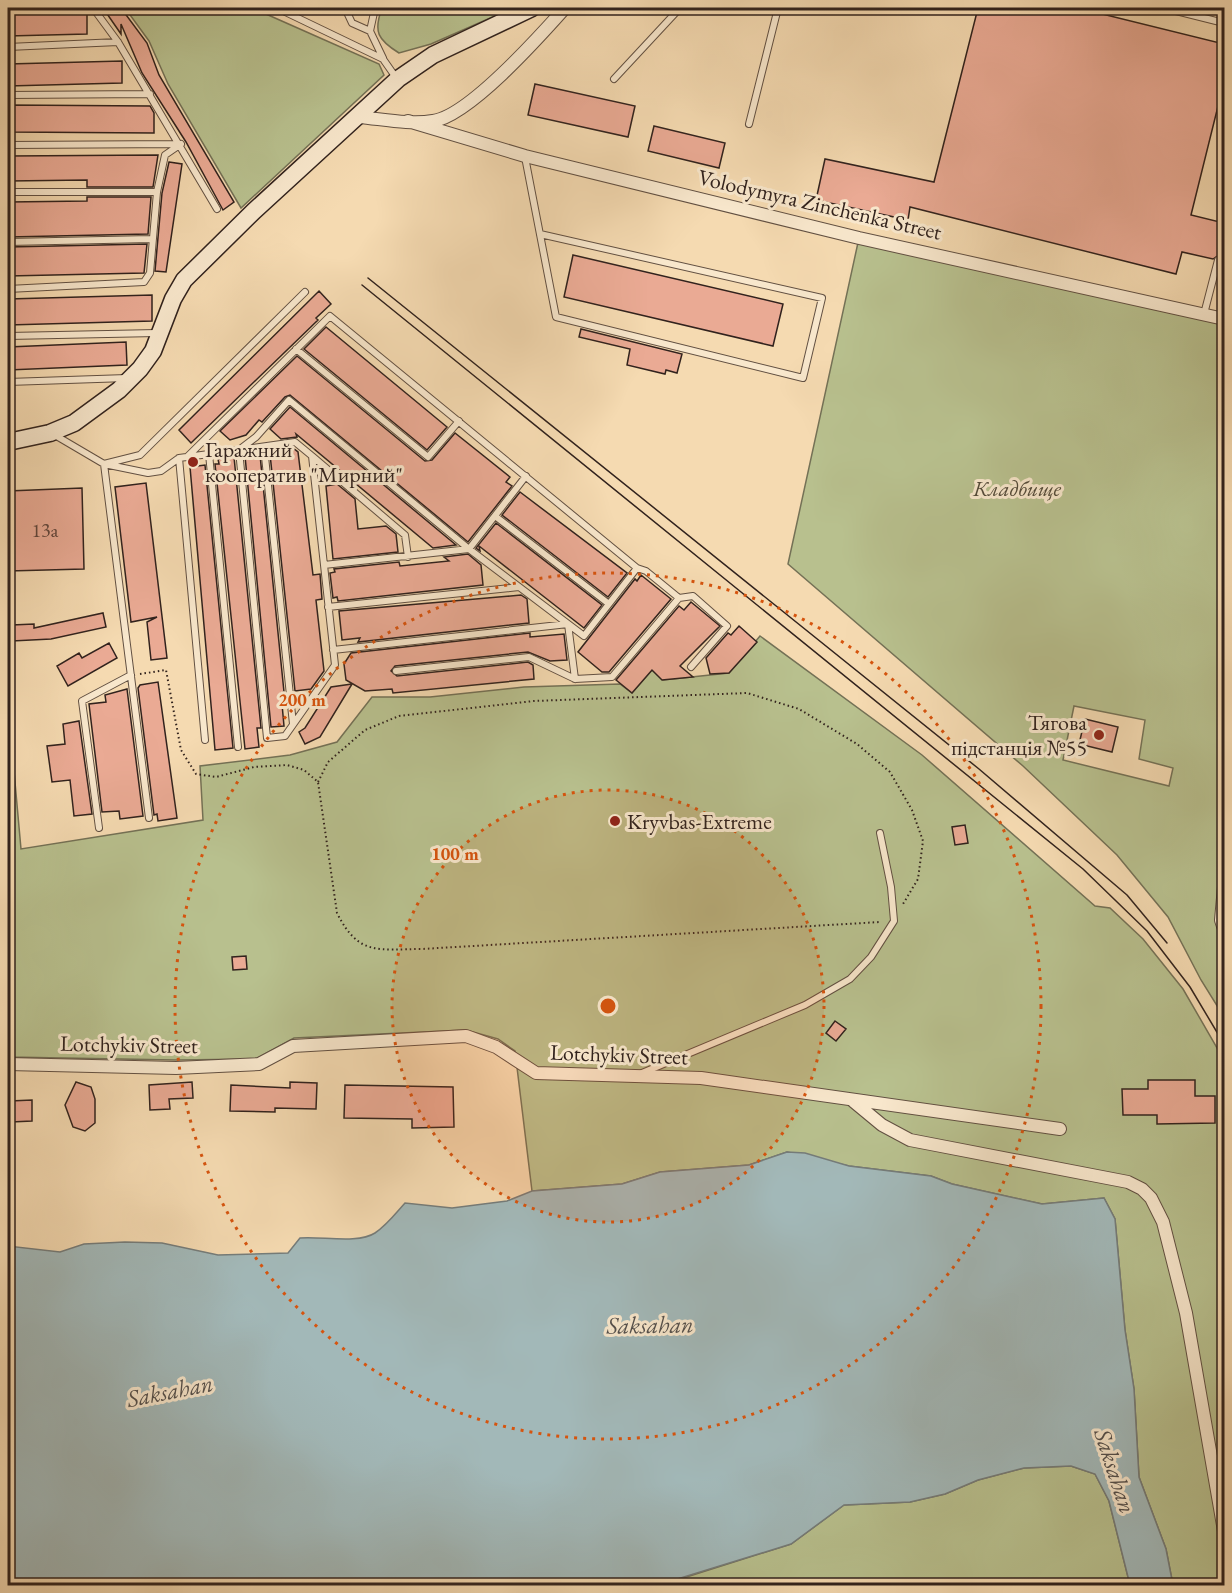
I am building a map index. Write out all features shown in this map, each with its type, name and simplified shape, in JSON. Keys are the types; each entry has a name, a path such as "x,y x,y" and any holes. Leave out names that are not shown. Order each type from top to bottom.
{"main road":[{"path":"8,442 50,433 74,423 131,378 153,351 184,280 398,79 433,55 532,8"}],"street":[{"name":"Volodymyra Zinchenka Street","path":"359,117 432,122 459,111 506,69 566,8"},
{"name":"Volodymyra Zinchenka Street","path":"408,121 525,156 859,238 1224,319"},
{"path":"1224,887 1221,920 1224,929"},
{"name":"Lotchykiv Street","path":"8,1064 176,1068 259,1064 294,1046 466,1036 496,1047 536,1073 701,1078 1060,1129"},
{"path":"852,1100 882,1125 910,1140 1128,1182 1142,1189 1151,1198 1162,1222 1186,1313 1224,1531"}],"lane":[{"path":"93,8 118,42 218,209"},
{"path":"278,8 383,58"},
{"path":"345,8 352,23 370,31"},
{"path":"375,8 370,31 383,58 398,79"},
{"path":"614,79 680,8"},
{"path":"749,124 778,8"},
{"path":"1164,8 1224,23"},
{"path":"8,47 118,42"},
{"path":"8,95 150,94"},
{"path":"8,145 181,144"},
{"path":"8,289 144,282 150,273 151,239 157,192 165,155 181,144"},
{"path":"525,156 540,234 556,317 803,378 822,298 540,234"},
{"path":"8,192 157,192"},
{"path":"8,242 151,239"},
{"path":"1204,314 1218,260"},
{"path":"104,464 140,455 304,292"},
{"path":"187,457 330,316 637,568 646,571 680,598"},
{"path":"8,336 159,333"},
{"path":"296,349 428,457 459,421"},
{"path":"8,382 131,378"},
{"path":"239,450 256,437 289,400 469,549 584,636 637,568"},
{"path":"50,433 104,464 148,473 161,471 179,458 295,442 405,535 408,556"},
{"path":"264,447 293,725"},
{"path":"239,450 267,738 285,736 335,665 312,456"},
{"path":"209,454 238,747"},
{"path":"179,458 205,740"},
{"path":"104,464 149,819"},
{"path":"324,565 469,549 526,476"},
{"path":"495,516 609,604"},
{"path":"328,607 519,587"},
{"path":"396,671 529,657 575,679 612,677 680,598 693,596 727,626 691,667"},
{"path":"333,650 568,624"},
{"path":"568,624 575,679"},
{"path":"99,828 82,701 131,675"},
{"path":"636,1076 805,1005 850,979 871,957 894,921 891,887 880,832"}],"path":[{"path":"131,675 166,670 181,750 196,774 216,777 254,767 287,765 304,770 318,782"},
{"path":"747,693 799,709 857,744 890,772 912,810 923,841 918,879 894,921 422,949 373,949 355,941 346,932 337,913 318,782 328,762 358,736 366,730 399,716 534,701 747,693"}],"green space":[{"path":"125,8 258,8 266,14 379,64 384,75 241,208 168,84 149,41"},
{"path":"382,8 513,8 431,44 399,53 386,44 379,35 378,23"},
{"name":"Кладбище","path":"859,238 1224,319 1224,1017 1201,980 1168,917 1117,855 1023,766 788,564","holes":["1074,706 1145,720 1139,759 1173,768 1169,786 1063,760"]},
{"path":"760,636 922,755 1095,906 1110,908 1143,939 1183,989 1220,1053 1224,1062 1224,1585 1173,1585 1166,1549 1139,1477 1134,1389 1125,1330 1115,1219 1104,1198 1042,1204 952,1184 931,1176 849,1166 787,1152 749,1165 660,1172 622,1184 532,1191 515,1051 498,1039 466,1030 294,1038 256,1059 8,1057 8,744 14,771 21,849 203,820 200,766 290,755 337,742 372,697 430,697 524,687 620,684 632,693 652,670 663,680 729,673"},
{"path":"1071,1466 1095,1474 1109,1501 1130,1585 658,1586 791,1544 844,1505 910,1502 945,1494 978,1480 1024,1468"}],"water":[{"name":"Saksahan","path":"787,1152 805,1153 849,1166 931,1176 952,1184 1042,1204 1104,1198 1115,1219 1125,1330 1134,1389 1139,1477 1166,1549 1173,1585 1130,1585 1109,1501 1095,1474 1071,1466 1024,1468 978,1480 945,1494 910,1502 844,1505 791,1544 658,1585 8,1585 8,1246 60,1252 84,1244 125,1242 162,1243 218,1255 288,1253 300,1238 349,1239 368,1236 391,1219 405,1203 452,1208 507,1201 532,1191 622,1184 660,1172 749,1165"}],"building":[{"path":"103,8 121,8 147,43 159,75 234,202 223,210 186,142 142,73 121,24 121,34"},
{"path":"978,8 1078,8 1224,44 1224,82 1191,215 1224,223 1224,262 1219,255 1213,259 1182,252 1176,274 910,207 908,220 816,200 825,159 934,182"},
{"path":"87,11 87,34 8,36 8,13"},
{"path":"122,61 122,83 8,86 8,64"},
{"path":"535,84 635,106 628,137 528,115"},
{"path":"8,105 150,106 154,113 154,133 8,132"},
{"path":"654,126 725,143 719,168 648,151"},
{"path":"158,155 153,187 87,187 87,180 8,181 8,156"},
{"path":"169,162 182,164 166,272 155,271 162,193"},
{"path":"87,197 151,197 148,234 8,237 8,202 87,201"},
{"path":"147,244 144,273 8,276 8,247"},
{"path":"573,255 783,304 773,346 564,297"},
{"path":"319,291 331,304 316,318 318,320 191,443 179,430"},
{"path":"152,295 152,321 8,325 8,299"},
{"path":"326,327 447,427 427,450 304,349"},
{"path":"581,329 682,354 677,373 666,370 665,374 627,365 630,349 579,337"},
{"path":"126,342 127,365 8,370 8,347"},
{"path":"297,356 425,461 432,460 455,433 510,477 506,482 512,486 468,542 290,395 285,397 262,422 259,420 246,435 230,440 220,431"},
{"path":"290,407 456,545 433,548 296,434 297,437 281,439 270,429"},
{"path":"293,448 298,452 313,575 320,574 322,599 316,600 324,671 311,689 295,691 270,454 271,451"},
{"path":"260,455 284,692 281,693 284,726 271,727 245,456"},
{"path":"234,457 261,728 257,728 259,747 245,749 215,464 219,464 218,459"},
{"path":"205,465 233,748 215,750 190,467"},
{"path":"146,483 167,658 151,660 147,622 157,617 131,622 115,487"},
{"path":"337,484 355,499 358,529 386,526 396,534 398,552 333,559 326,486"},
{"path":"82,488 84,569 8,571 8,491"},
{"path":"520,492 627,573 608,597 502,515"},
{"path":"496,523 602,605 584,628 479,546 480,551 476,548"},
{"path":"468,554 481,565 483,585 338,601 337,597 333,598 330,573 335,572 334,569 399,562 400,566 449,561 444,557"},
{"path":"641,575 671,599 609,672 602,672 578,652 635,579 637,581"},
{"path":"521,595 527,599 529,623 358,642 360,638 342,640 339,611"},
{"path":"691,602 720,626 680,666 693,677 662,680 652,670 632,693 616,680 679,606 684,610"},
{"path":"103,613 106,627 51,639 12,641 12,625 34,624 34,628"},
{"path":"739,626 757,642 729,673 710,674 706,658 728,633 731,635"},
{"path":"530,633 530,637 564,634 567,660 550,661 528,652 395,666 391,671 397,676 528,662 533,665 534,679 393,693 392,689 365,691 346,680 344,664 351,653"},
{"path":"109,643 117,658 68,686 57,666 79,653 82,658"},
{"path":"158,682 177,818 158,821 157,814 154,815 138,688 140,685"},
{"path":"352,684 320,737 305,744 299,732 305,728 331,687"},
{"path":"127,689 143,816 120,819 119,811 102,812 89,704 106,702 105,695"},
{"name":"Тягова підстанція №55","path":"1085,719 1118,727 1112,752 1079,744"},
{"path":"79,721 92,814 74,816 70,780 52,782 47,746 65,744 63,724"},
{"path":"965,825 968,843 955,845 952,827"},
{"path":"246,956 247,969 233,970 232,957"},
{"path":"835,1021 846,1029 836,1041 826,1033"},
{"path":"1148,1080 1195,1080 1195,1096 1215,1096 1215,1123 1157,1124 1157,1115 1123,1115 1122,1089 1148,1089"},
{"path":"76,1082 91,1087 95,1099 95,1123 85,1131 73,1127 65,1105"},
{"path":"192,1082 193,1098 169,1099 170,1109 150,1110 149,1085"},
{"path":"290,1082 317,1083 316,1109 275,1108 275,1112 230,1111 231,1085 290,1088"},
{"path":"345,1085 453,1087 454,1127 412,1128 412,1119 344,1118"},
{"path":"32,1100 32,1121 11,1122 10,1101"}],"tram line":[{"path":"368,278 979,769 1127,895 1167,943"},
{"path":"362,285 1083,869 1147,931 1190,987 1224,1044"}],"place":[{"name":"Гаражний кооператив \"Мирний\"","path":"193,462"},
{"name":"Тягова підстанція №55","path":"1099,735"},
{"name":"Kryvbas-Extreme","path":"615,821"}]}
